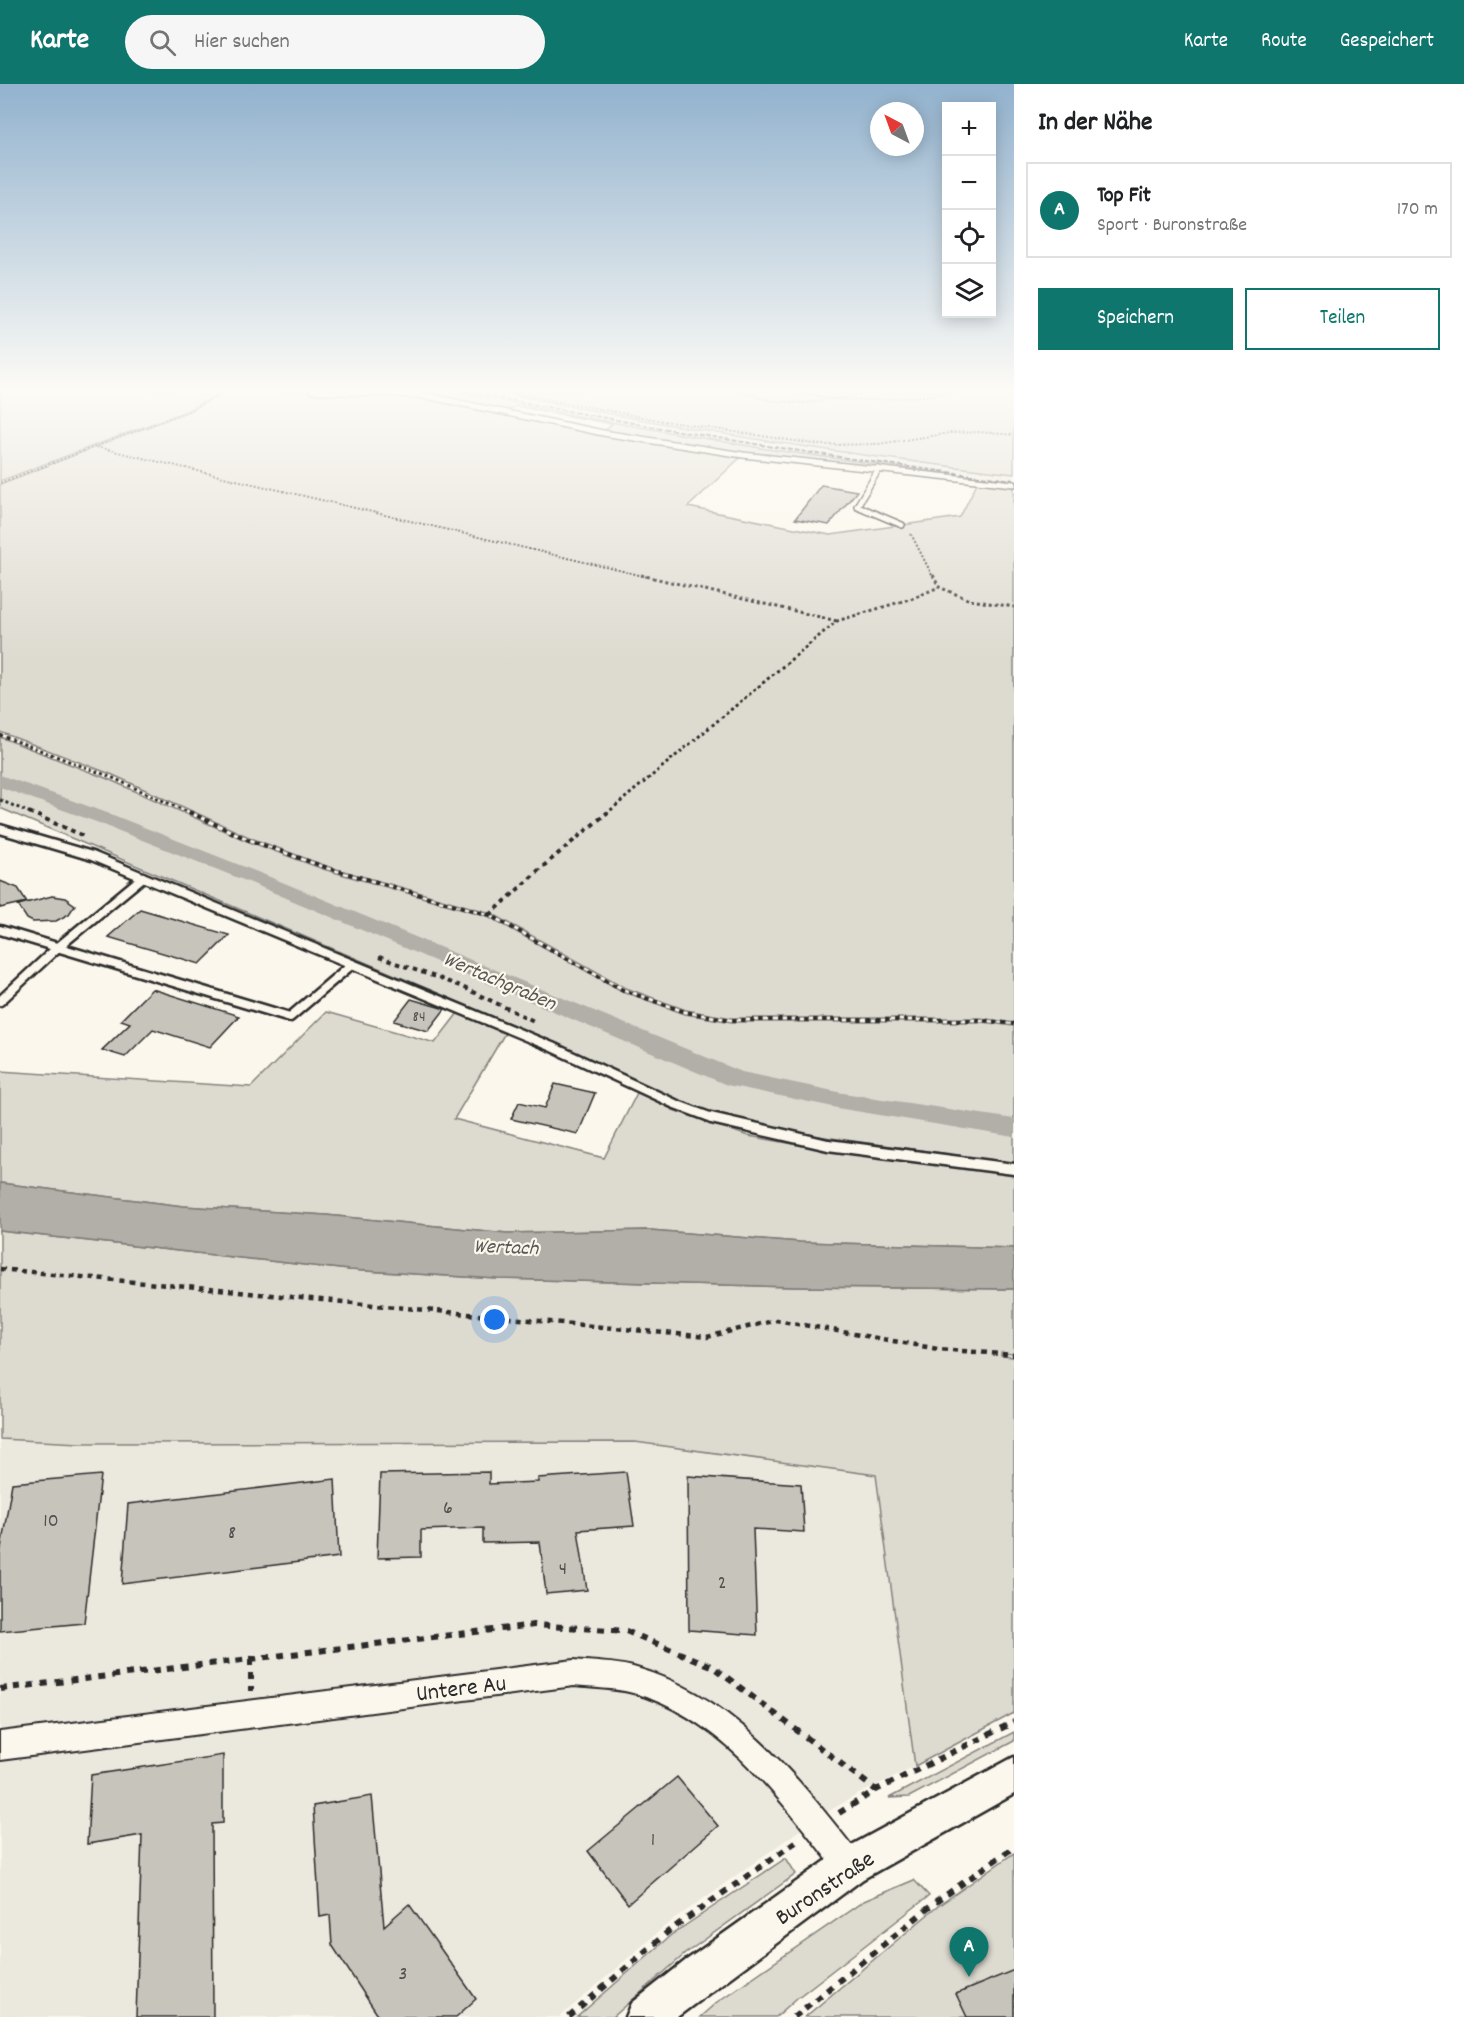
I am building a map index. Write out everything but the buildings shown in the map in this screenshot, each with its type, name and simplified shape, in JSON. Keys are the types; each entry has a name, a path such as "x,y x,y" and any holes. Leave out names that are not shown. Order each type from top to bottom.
{"street":[{"name":"Untere Au","path":"0,1746 574,1673 633,1680 688,1702 749,1746 850,1866"},
{"name":"Buronstraße","path":"646,2017 699,1975 850,1866 1014,1775"}],"lane":[{"path":"872,481 857,506 902,525"},
{"path":"989,481 1014,484"},
{"path":"0,829 92,856 552,1047 675,1104 717,1120 828,1145 1014,1169"},
{"path":"0,1001 57,948 143,877"},
{"path":"0,930 290,1017 351,965"}],"path":[{"path":"242,481 837,621"},
{"path":"902,525 910,532 939,587 970,600 1014,607"},
{"path":"490,915 541,868 837,621 913,598 939,587"},
{"path":"0,735 111,777 249,840 303,860 490,915 623,990 685,1012 732,1020 980,1020 1014,1024"},
{"path":"0,1269 707,1337 776,1320 938,1349 1014,1355"},
{"path":"250,1714 251,1659"},
{"path":"569,2017 669,1931 818,1826 876,1790 1014,1722"},
{"path":"794,2017 936,1902 1014,1847"}],"shaded area":[{"path":"7,481 715,481 688,507 830,535 960,517 978,481 1014,485 1014,1023 980,1018 732,1018 686,1010 626,988 491,913 326,866 251,838 113,775 0,732 0,484"},
{"path":"0,737 108,779 247,841 323,869 488,916 622,991 685,1014 732,1022 981,1022 1014,1026 1014,1163 756,1126 679,1101 556,1043 0,808"},
{"path":"326,1012 435,1043 458,1013 505,1033 454,1119 604,1158 638,1091 673,1110 748,1136 828,1150 1014,1174 1014,1248 800,1242 650,1230 507,1233 326,1215 183,1206 0,1183 0,1071 251,1087"},
{"path":"0,1231 349,1270 498,1279 795,1287 1014,1289 1014,1354 1001,1353 1001,1356 1014,1357 1014,1713 915,1766 876,1475 635,1442 80,1443 0,1439"},
{"path":"0,1439 80,1443 635,1442 876,1475 915,1766 853,1797 814,1820 665,1926 560,2017 0,2017"},
{"path":"1014,1732 1014,1741 909,1797 889,1798"},
{"path":"1014,1853 1014,2017 805,2017 938,1906"},
{"path":"786,1858 796,1874 686,1953 613,2017 577,2017 671,1935"},
{"path":"914,1880 929,1896 797,1998 776,2017 700,2017 717,2002 864,1901"}],"water":[{"name":"Wertach","path":"0,1183 183,1206 326,1215 507,1233 650,1230 800,1242 1014,1248 1014,1289 795,1287 498,1279 349,1270 0,1231"}],"waterway":[{"name":"Wertachgraben","path":"0,781 106,819 258,879 736,1079 843,1101 1014,1128"}],"place":[{"name":"Top Fit","path":"969,1977"}]}
